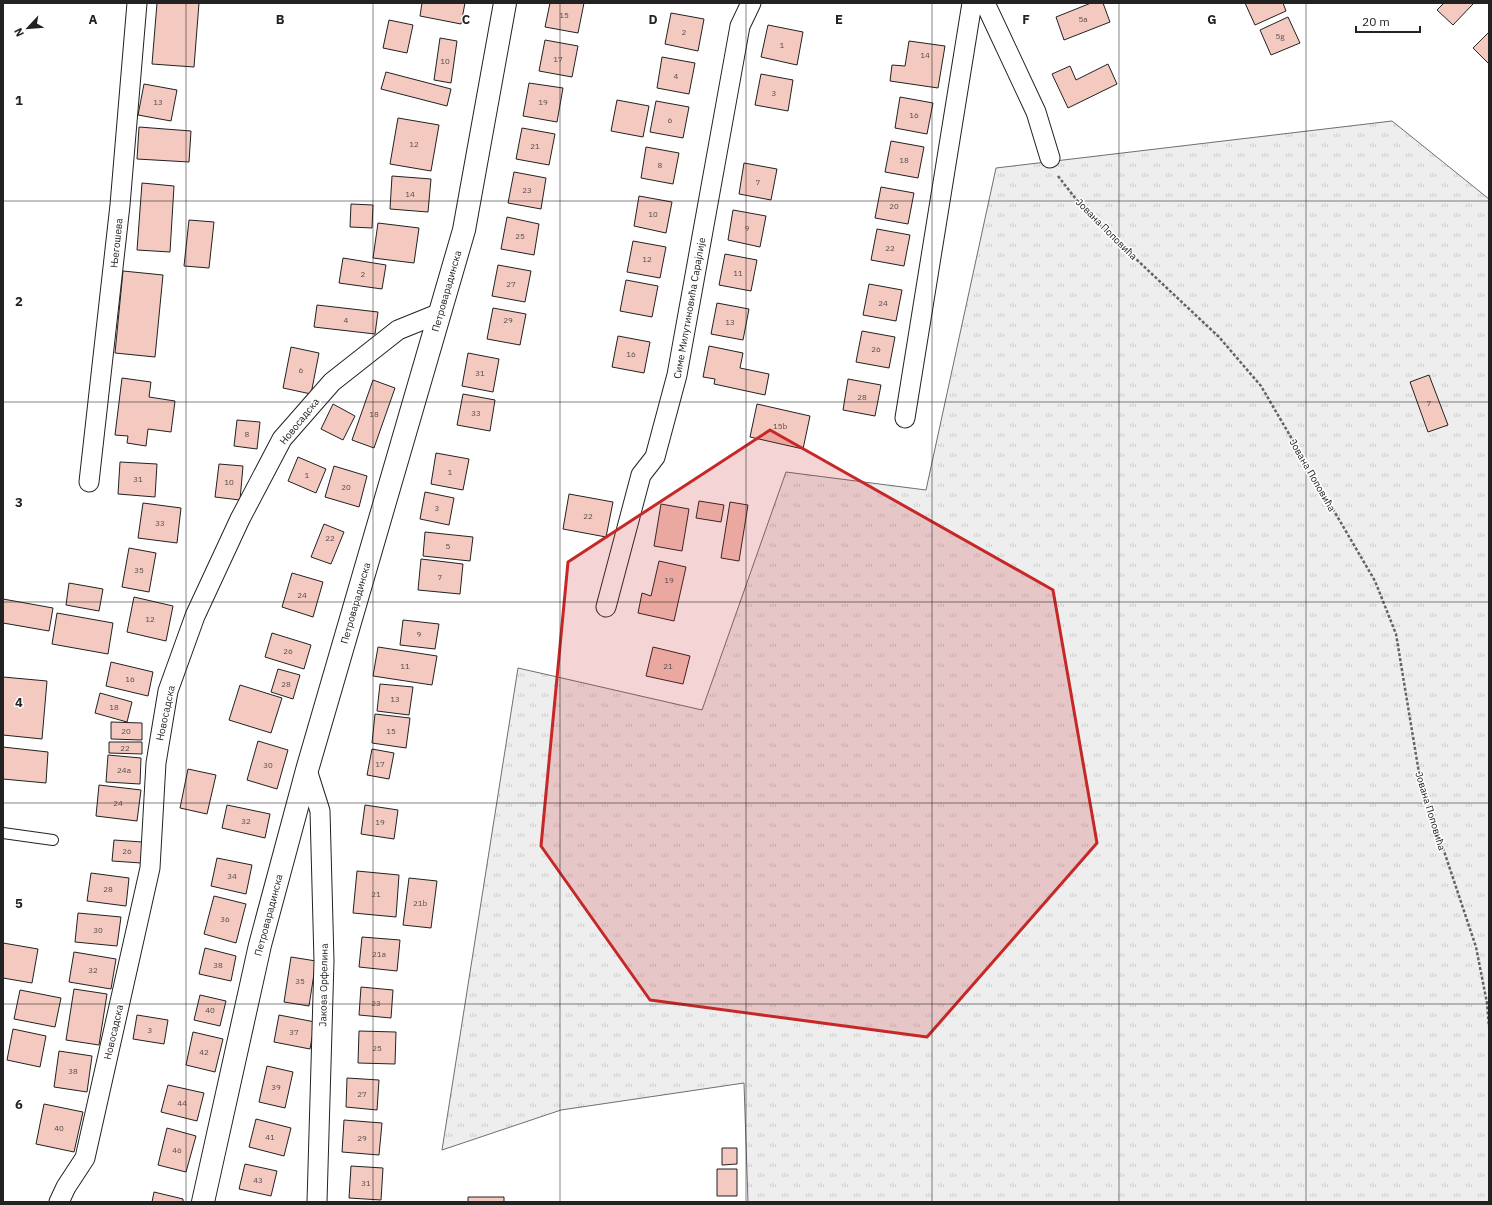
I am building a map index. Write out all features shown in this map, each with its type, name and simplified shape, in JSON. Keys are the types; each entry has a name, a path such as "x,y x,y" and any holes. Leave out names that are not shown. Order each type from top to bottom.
{"street":[{"name":"Његошева","path":"89,482 120,205 137,3"},
{"name":"Петроварадинска","path":"203,1202 260,945 307,770 464,230 505,3"},
{"name":"Симе Милутиновића Сарајлије","path":"606,608 641,475 655,457 677,375 740,26 751,3"},
{"path":"906,418 972,3"},
{"path":"985,3 1036,112 1050,158"},
{"name":"Новосадска","path":"60,1202 66,1187 85,1158 150,868 156,763 168,691 195,616 240,519 282,439 332,382 398,330 440,313"},
{"name":"Јакова Орфелина","path":"307,770 320,810 324,961 317,1202"}],"lane":[{"path":"3,834 53,840"}],"path":[{"name":"Јована Поповића","path":"1050,158 1060,180 1086,212 1219,336 1261,386 1375,581 1396,634 1420,779 1476,947 1487,1002 1489,1027"}],"highlighted area":[{"path":"770,430 1053,590 1097,843 927,1037 650,1000 541,846 568,562"}],"green space":[{"path":"1392,121 1489,199 1489,1202 748,1202 744,1083 561,1110 442,1150 518,668 702,710 786,472 926,490 996,168"}],"building":[{"path":"157,3 199,3 194,67 152,64"},
{"path":"422,3 465,3 461,24 420,16"},
{"path":"550,3 584,3 578,33 545,27"},
{"path":"1091,3 1103,3 1110,22 1064,40 1056,17"},
{"path":"1245,3 1283,3 1286,11 1255,25"},
{"path":"1444,3 1473,4 1453,25 1437,10"},
{"path":"671,13 704,19 698,51 665,44"},
{"path":"1288,17 1300,43 1271,55 1260,30"},
{"path":"389,20 413,25 407,53 383,48"},
{"path":"768,25 803,32 797,65 761,57"},
{"path":"1489,32 1489,64 1473,48"},
{"path":"440,38 457,41 451,83 434,80"},
{"path":"545,40 578,46 572,77 539,71"},
{"path":"909,41 945,46 938,88 890,81 892,65 905,66"},
{"path":"662,57 695,63 689,94 657,88"},
{"path":"1108,64 1117,84 1068,108 1052,74 1070,66 1076,80"},
{"path":"386,72 451,89 447,106 381,89"},
{"path":"761,74 793,80 788,111 755,105"},
{"path":"529,83 563,88 557,122 523,116"},
{"path":"144,84 177,90 171,121 138,115"},
{"path":"900,97 933,103 927,134 895,128"},
{"path":"617,100 649,106 643,137 611,131"},
{"path":"656,101 689,107 683,138 650,132"},
{"path":"398,118 439,125 431,171 390,164"},
{"path":"139,127 191,131 189,162 137,159"},
{"path":"522,128 555,134 549,165 516,159"},
{"path":"891,141 924,147 918,178 885,172"},
{"path":"646,147 679,153 673,184 641,178"},
{"path":"744,163 777,169 771,200 739,194"},
{"path":"514,172 546,178 541,209 508,203"},
{"path":"392,176 431,179 428,212 390,209"},
{"path":"142,183 174,186 170,252 137,250"},
{"path":"881,187 914,193 908,224 875,218"},
{"path":"639,196 672,202 666,233 634,226"},
{"path":"351,204 373,205 372,228 350,227"},
{"path":"733,210 766,216 760,247 728,240"},
{"path":"507,217 539,224 534,255 501,249"},
{"path":"189,220 214,222 209,268 184,266"},
{"path":"378,223 419,228 414,263 373,258"},
{"path":"877,229 910,235 904,266 871,260"},
{"path":"633,241 666,247 660,278 627,272"},
{"path":"725,254 757,260 751,291 719,285"},
{"path":"343,258 386,265 382,289 339,283"},
{"path":"498,265 531,271 525,302 492,296"},
{"path":"123,271 163,275 155,357 115,353"},
{"path":"626,280 658,286 652,317 620,311"},
{"path":"869,284 902,290 896,321 863,315"},
{"path":"717,303 749,309 743,340 711,334"},
{"path":"317,305 378,312 375,334 314,327"},
{"path":"493,308 526,314 520,345 487,339"},
{"path":"862,331 895,337 889,368 856,362"},
{"path":"618,336 650,342 644,373 612,367"},
{"path":"709,346 743,353 740,368 769,374 765,395 714,384 715,379 703,377"},
{"path":"291,347 319,353 311,394 283,388"},
{"path":"468,353 499,359 493,392 462,386"},
{"path":"1429,375 1448,425 1428,432 1410,382"},
{"path":"122,378 151,382 149,397 175,401 171,432 148,429 146,446 127,443 128,436 115,435"},
{"path":"848,379 881,385 875,416 843,410"},
{"path":"373,380 395,388 374,448 352,440"},
{"path":"463,394 495,400 490,431 457,425"},
{"path":"333,404 355,416 343,440 321,429"},
{"path":"757,404 810,416 803,449 750,437"},
{"path":"237,420 260,422 257,449 234,446"},
{"path":"436,453 469,459 463,490 431,484"},
{"path":"298,457 326,469 316,493 288,481"},
{"path":"120,462 157,464 155,497 118,494"},
{"path":"219,464 243,466 240,500 215,497"},
{"path":"334,466 367,476 359,507 325,497"},
{"path":"425,492 454,498 449,525 420,519"},
{"path":"569,494 613,502 606,537 563,529"},
{"path":"699,501 724,505 721,522 696,518"},
{"path":"730,502 748,505 739,561 721,558"},
{"path":"143,503 181,508 177,543 138,538"},
{"path":"661,504 689,509 682,551 654,546"},
{"path":"324,524 344,532 331,564 311,557"},
{"path":"425,532 473,537 470,561 423,556"},
{"path":"129,548 156,553 149,592 122,587"},
{"path":"421,559 463,564 460,594 418,590"},
{"path":"659,561 686,567 674,621 638,613 642,593 651,596"},
{"path":"292,573 323,582 313,617 282,607"},
{"path":"69,583 103,589 99,611 66,605"},
{"path":"134,597 173,606 166,641 127,632"},
{"path":"3,599 53,608 49,631 3,623"},
{"path":"57,613 113,623 108,654 52,644"},
{"path":"403,620 439,624 435,649 400,645"},
{"path":"272,633 311,645 304,669 265,657"},
{"path":"378,647 437,656 432,685 373,676"},
{"path":"653,647 690,656 683,684 646,676"},
{"path":"111,662 153,672 148,696 106,686"},
{"path":"278,669 300,675 293,699 271,692"},
{"path":"3,677 47,681 42,739 3,735"},
{"path":"380,684 413,687 409,715 377,711"},
{"path":"240,685 282,698 271,733 229,720"},
{"path":"100,693 132,702 127,722 95,713"},
{"path":"375,714 410,718 406,748 372,743"},
{"path":"111,722 142,723 142,740 111,739"},
{"path":"258,741 288,750 277,789 247,780"},
{"path":"109,742 142,742 142,754 109,753"},
{"path":"3,747 48,752 46,783 3,779"},
{"path":"372,749 394,753 389,779 367,775"},
{"path":"108,755 141,758 140,784 106,782"},
{"path":"188,769 216,775 207,814 180,808"},
{"path":"99,785 141,790 137,821 96,816"},
{"path":"227,805 270,814 265,838 222,828"},
{"path":"365,805 398,810 394,839 361,834"},
{"path":"114,840 142,842 141,863 112,861"},
{"path":"217,858 252,865 246,894 211,886"},
{"path":"357,871 399,875 396,917 353,913"},
{"path":"91,873 129,878 126,906 87,901"},
{"path":"409,878 437,881 431,928 403,925"},
{"path":"214,896 246,904 236,943 204,934"},
{"path":"78,913 121,917 117,946 75,942"},
{"path":"362,937 400,940 397,971 359,967"},
{"path":"3,943 38,949 32,983 3,978"},
{"path":"205,948 236,956 231,981 199,974"},
{"path":"74,952 116,959 111,989 69,982"},
{"path":"291,957 316,961 309,1006 284,1002"},
{"path":"361,987 393,990 391,1018 359,1015"},
{"path":"74,989 107,994 99,1045 66,1040"},
{"path":"20,990 61,998 55,1027 14,1019"},
{"path":"200,995 226,1001 220,1026 194,1020"},
{"path":"137,1015 168,1020 164,1044 133,1039"},
{"path":"279,1015 315,1022 310,1049 274,1042"},
{"path":"13,1029 46,1036 40,1067 7,1060"},
{"path":"359,1031 396,1032 395,1064 358,1063"},
{"path":"193,1032 223,1039 215,1072 186,1065"},
{"path":"59,1051 92,1056 87,1092 54,1087"},
{"path":"267,1066 293,1072 285,1108 259,1102"},
{"path":"347,1078 379,1080 377,1110 346,1107"},
{"path":"168,1085 204,1093 197,1121 161,1112"},
{"path":"44,1104 83,1112 74,1152 36,1144"},
{"path":"256,1119 291,1128 284,1156 249,1147"},
{"path":"344,1120 382,1123 379,1155 342,1152"},
{"path":"167,1128 196,1136 186,1172 158,1165"},
{"path":"722,1148 737,1148 737,1164 722,1165"},
{"path":"245,1164 277,1171 271,1196 239,1189"},
{"path":"351,1166 383,1168 381,1200 349,1198"},
{"path":"717,1169 737,1169 737,1196 717,1196"},
{"path":"154,1192 183,1199 183,1202 152,1202"},
{"path":"468,1197 504,1197 504,1202 468,1202"}]}
